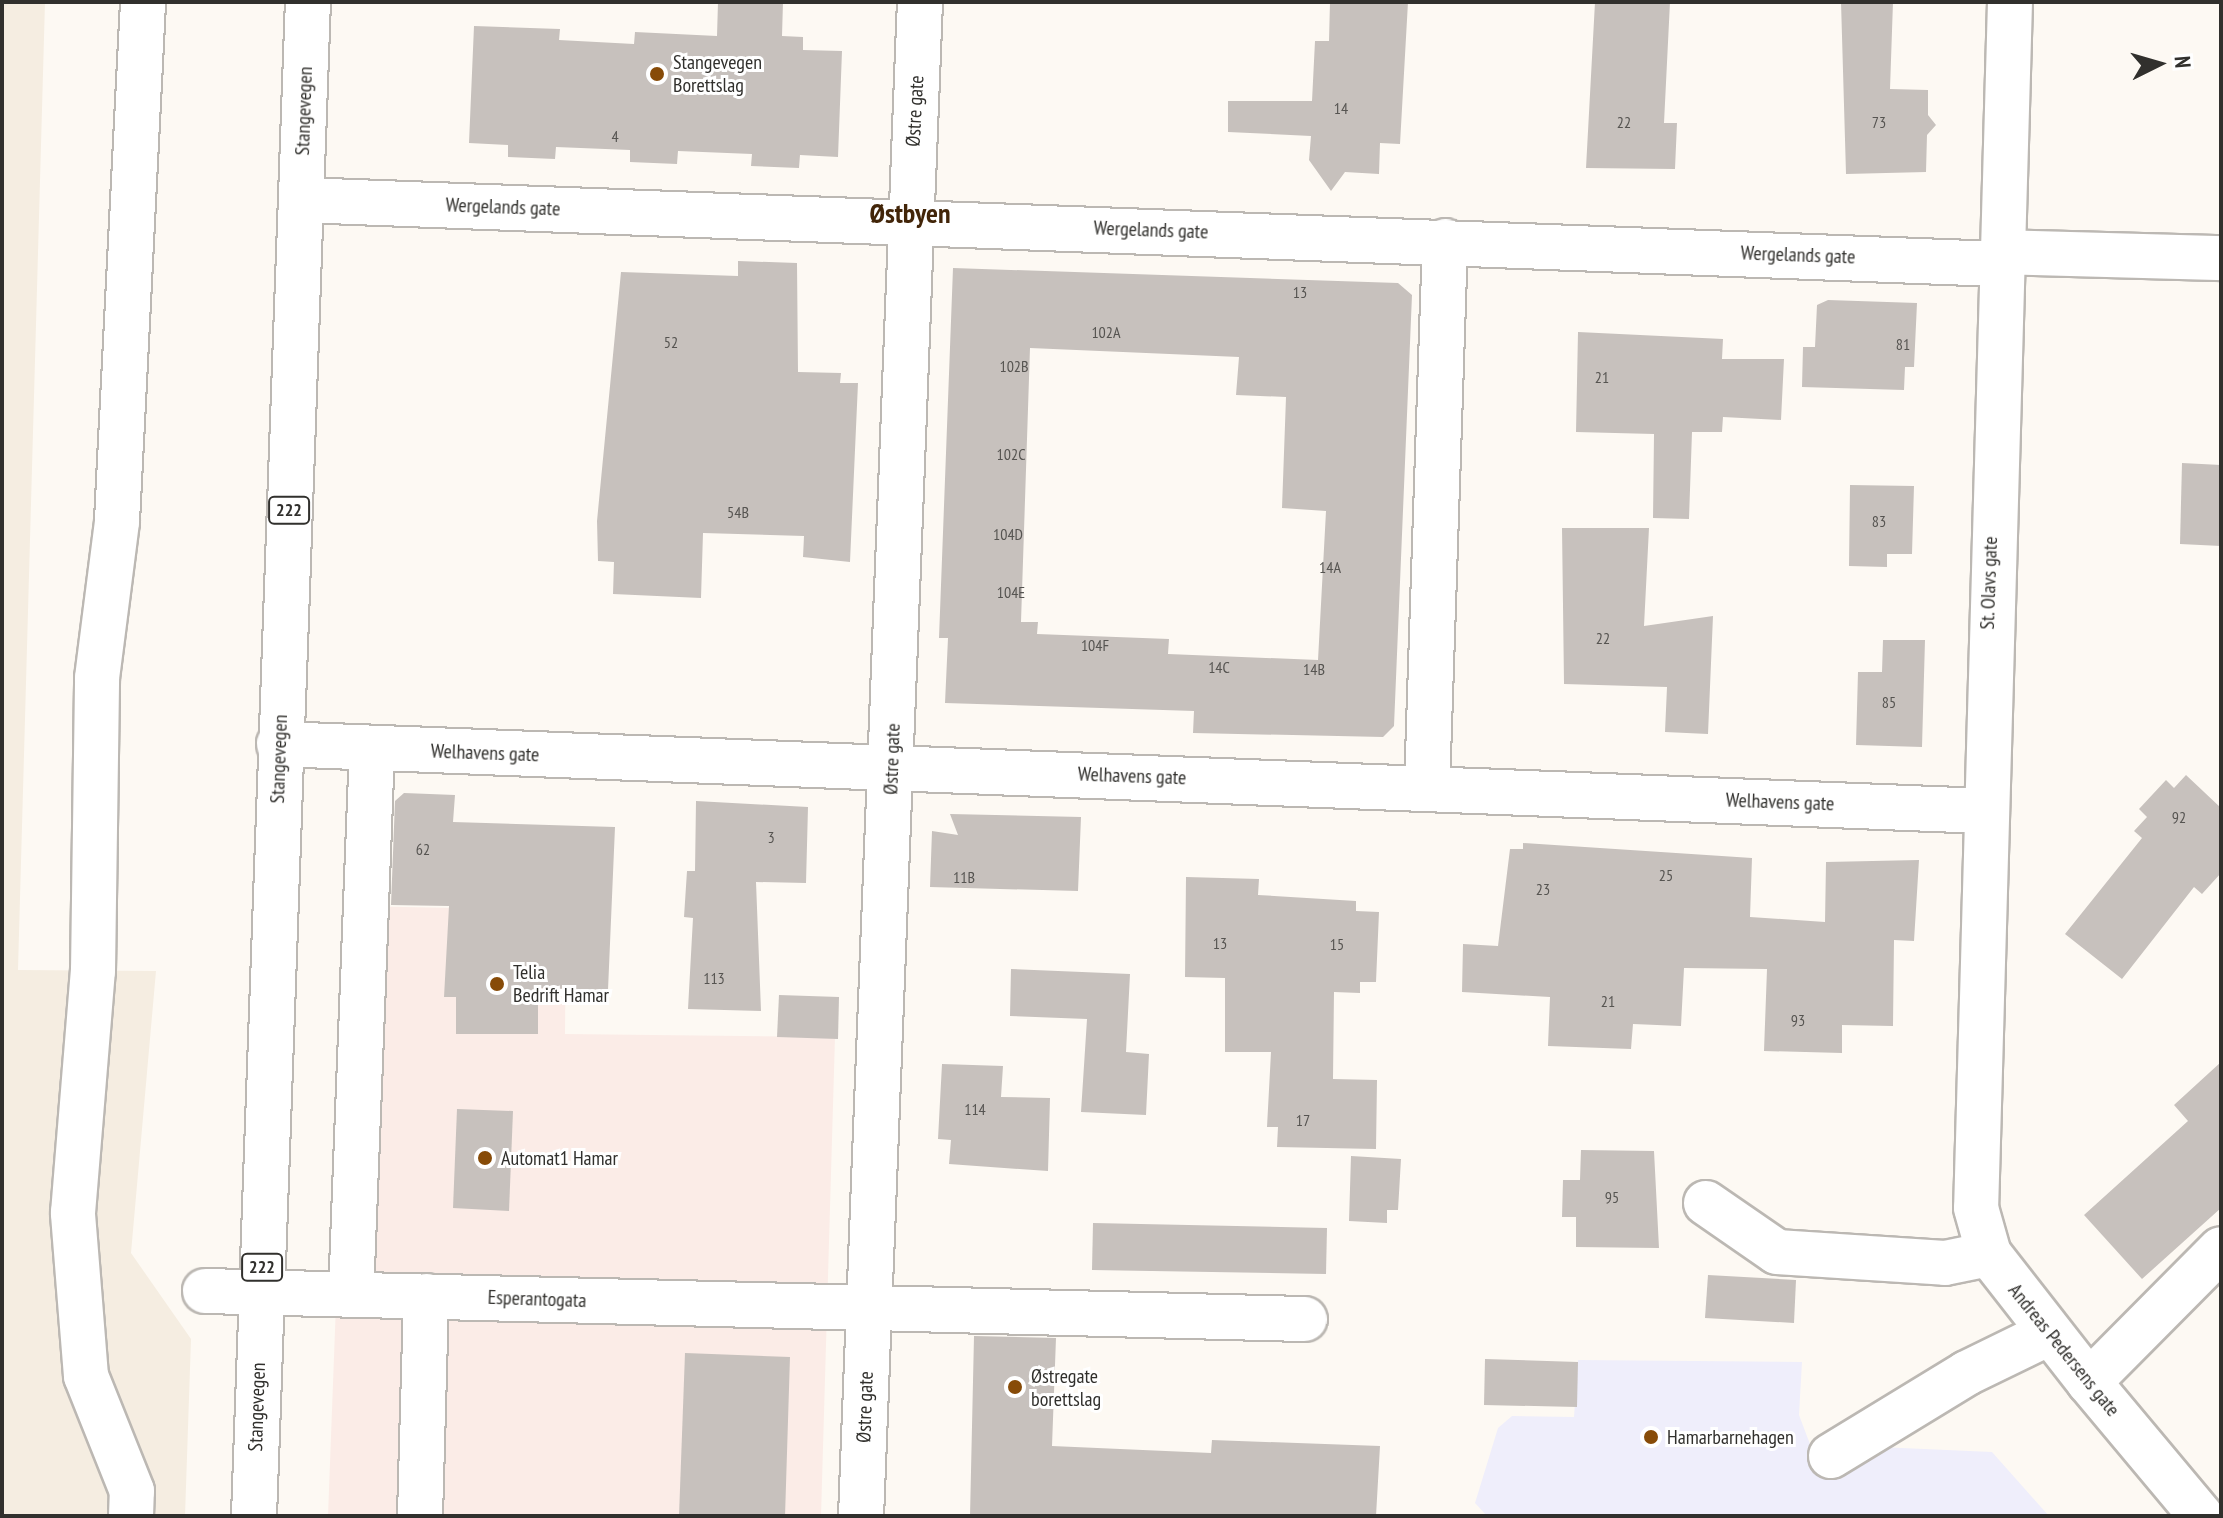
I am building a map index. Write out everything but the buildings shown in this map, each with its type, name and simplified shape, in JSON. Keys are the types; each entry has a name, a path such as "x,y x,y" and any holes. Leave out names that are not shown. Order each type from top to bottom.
{"street":[{"path":"131,1516 132,1491 86,1376 73,1213 93,971 97,678 117,521 143,2"},
{"name":"Stangevegen","path":"254,1516 279,744 308,2"},
{"name":"Østre gate","path":"861,1516 920,2"},
{"name":"St. Olavs gate","path":"1975,1163 2010,2"},
{"name":"Wergelands gate","path":"301,200 2001,258 2221,258"},
{"path":"1427,787 1445,241"},
{"name":"Welhavens gate","path":"279,744 1985,811"},
{"path":"351,1295 372,749"},
{"name":"Andreas Pedersens gate","path":"1975,1163 1976,1208 1989,1254 2049,1333 2201,1516"},
{"path":"1706,1203 1777,1252 1945,1263 1989,1254"},
{"path":"2089,1382 2221,1249"},
{"name":"Esperantogata","path":"205,1291 261,1289 351,1295 869,1310 1305,1319"},
{"path":"420,1516 426,1296"},
{"path":"1831,1456 1967,1373 2049,1333"}],"shaded area":[{"path":"2,2 45,2 18,970 156,971 131,1253 191,1339 185,1516 2,1516"},
{"path":"351,906 566,910 565,1034 835,1037 821,1516 328,1516"},
{"name":"Hamarbarnehagen","path":"1578,1360 1802,1362 1799,1415 1822,1476 1879,1447 1992,1452 2049,1516 1487,1516 1475,1503 1498,1428 1512,1416 1574,1417"}],"place":[{"name":"Stangevegen Borettslag","path":"657,74"},
{"name":"Telia Bedrift Hamar","path":"497,984"},
{"name":"Automat1 Hamar","path":"485,1158"},
{"name":"Østregate borettslag","path":"1015,1387"},
{"name":"Hamarbarnehagen","path":"1651,1437"}],"district":[{"name":"Østbyen","path":"910,213"}]}
